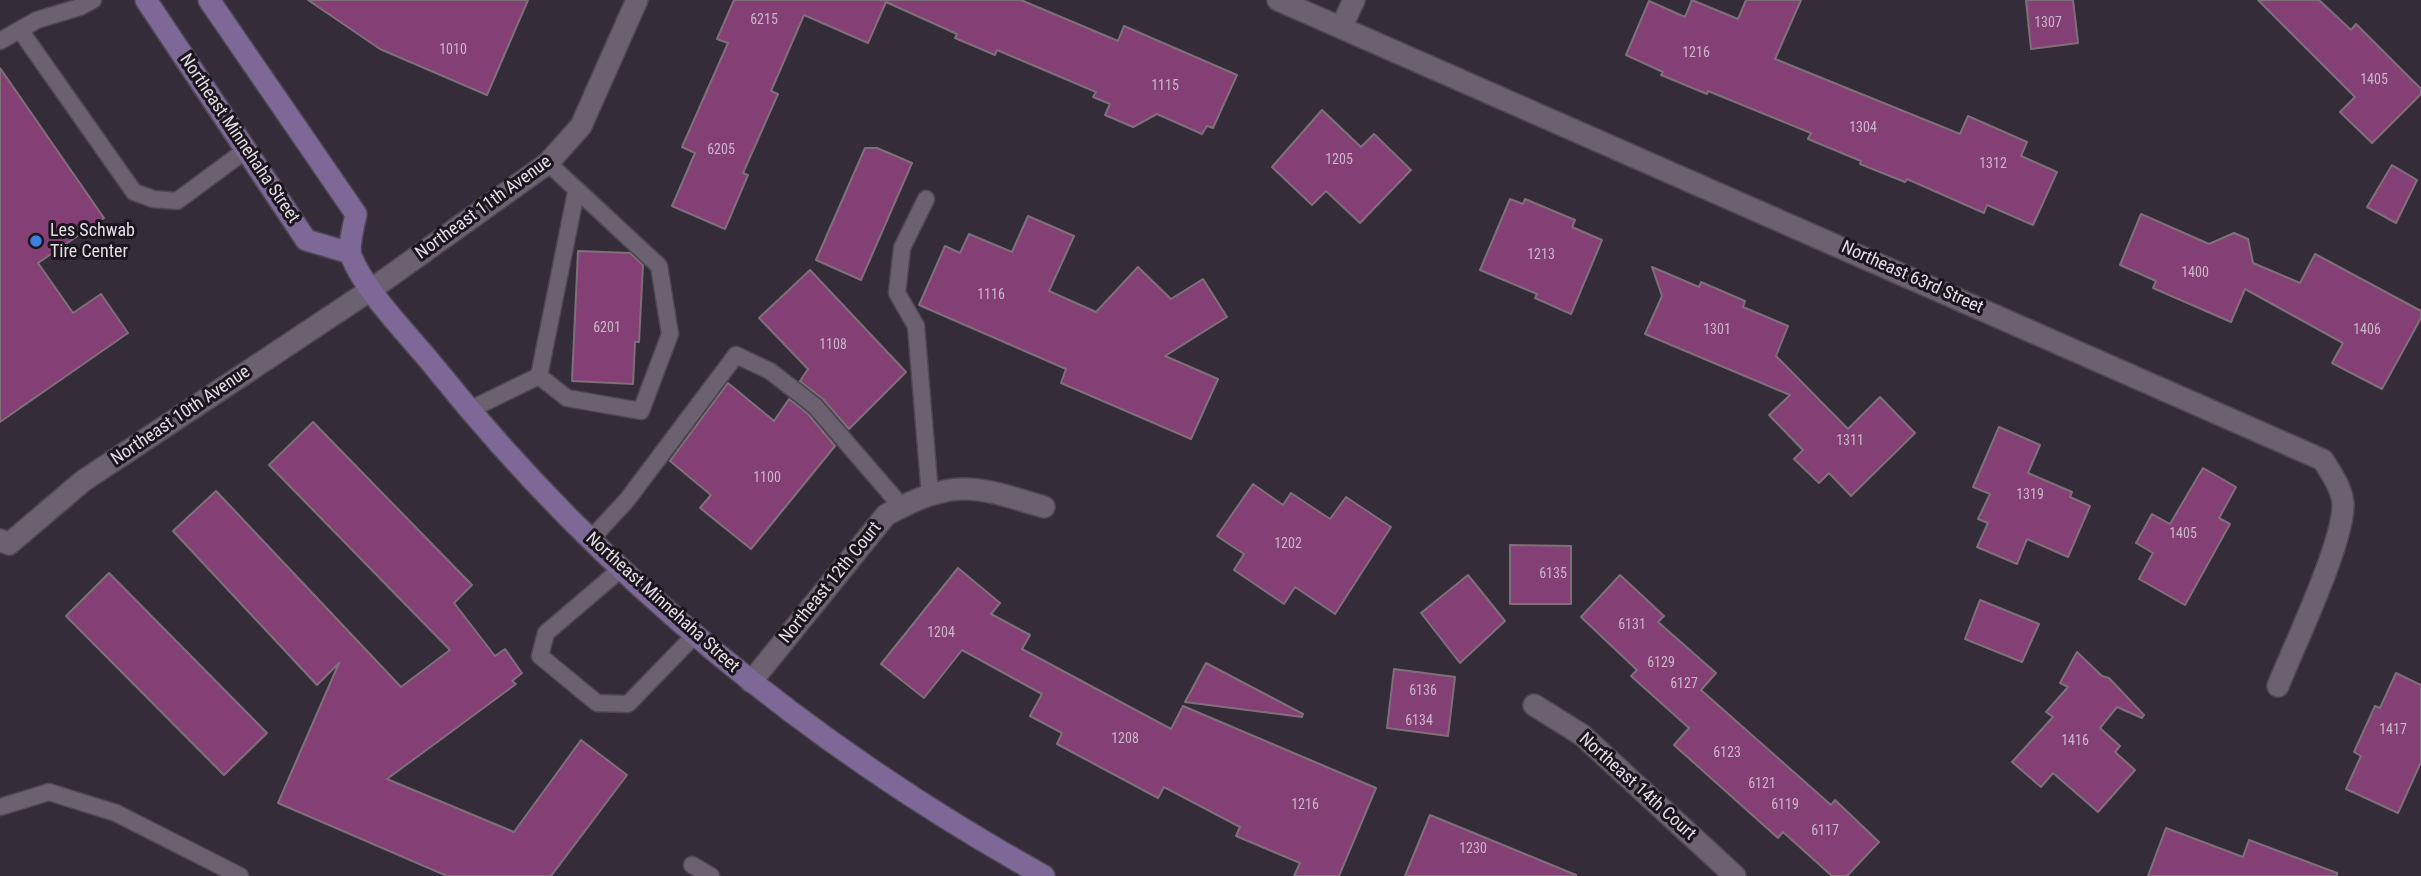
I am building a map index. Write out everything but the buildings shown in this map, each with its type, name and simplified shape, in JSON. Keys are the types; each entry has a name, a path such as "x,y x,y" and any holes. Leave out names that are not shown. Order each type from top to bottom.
{"main road":[{"name":"Northeast Minnehaha Street","path":"146,0 306,240 350,253 372,289 469,410 590,540 751,682 897,789 1044,876"},
{"path":"209,0 356,214 350,253"}],"street":[{"name":"Northeast 11th Avenue","path":"372,289 548,163 580,126 637,0"},
{"name":"Northeast 63rd Street","path":"1278,0 2323,460 2337,483 2343,503 2338,536 2278,686"},
{"path":"1342,26 1354,0"},
{"name":"Northeast 10th Avenue","path":"3,546 83,481 372,289"},
{"name":"Northeast 12th Court","path":"751,682 886,515 930,495 979,488 1044,507"},
{"name":"Northeast 14th Court","path":"1534,705 1582,735 1735,876"}],"lane":[{"path":"0,41 37,20 80,7 93,0"},
{"path":"20,30 134,192 153,199 177,201 246,150"},
{"path":"539,376 567,398 640,411 670,334 659,265 576,192 548,163"},
{"path":"539,376 576,192"},
{"path":"926,199 902,248 897,293 916,326 930,495"},
{"path":"590,540 627,500 736,355 770,371 815,406 902,507"},
{"path":"469,410 539,376"},
{"path":"621,569 546,633 540,656 597,703 628,704 695,635"},
{"path":"0,807 49,792 116,813 240,876"},
{"path":"692,865 710,876"}],"place":[{"name":"Les Schwab Tire Center","path":"36,241"}]}
